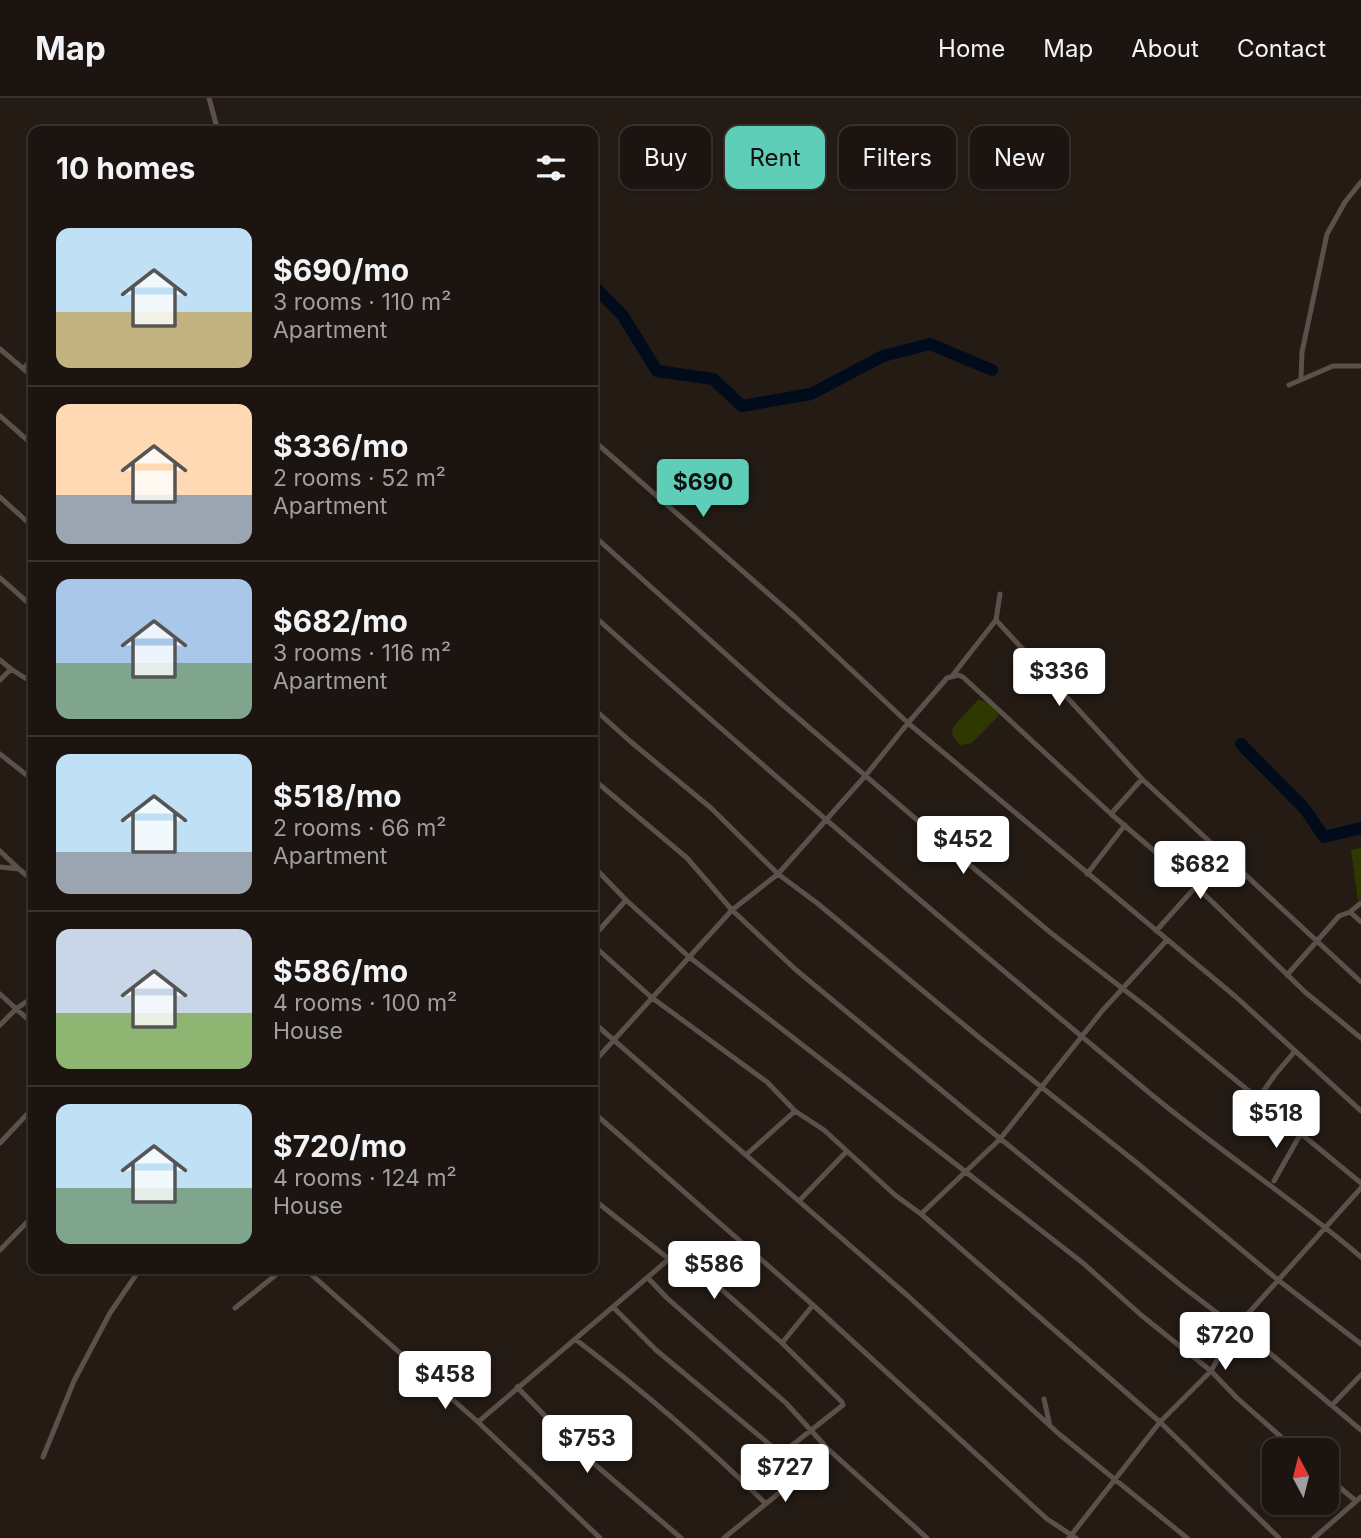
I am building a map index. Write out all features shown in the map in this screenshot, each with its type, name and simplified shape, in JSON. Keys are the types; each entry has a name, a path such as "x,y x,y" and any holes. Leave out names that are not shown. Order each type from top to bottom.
{"street":[{"path":"209,98 217,126"},
{"path":"1301,378 1303,352 1327,234 1345,202 1361,182"},
{"path":"0,349 28,373"},
{"path":"23,369 28,364"},
{"path":"1289,385 1333,366 1361,366"},
{"path":"0,416 28,441"},
{"path":"598,444 795,617 908,723 1236,997 1361,1111"},
{"path":"0,497 28,522"},
{"path":"598,540 777,700 1051,933 1361,1183"},
{"path":"0,578 28,603"},
{"path":"598,1058 688,956 733,910 778,874 947,678 952,676 996,620 1000,594"},
{"path":"598,619 768,771 1082,1035 1233,1159 1326,1227 1361,1257"},
{"path":"996,620 1142,779 1361,982"},
{"path":"0,660 28,681"},
{"path":"0,680 11,669"},
{"path":"952,676 963,677 1111,814 1196,886 1287,975 1361,1038"},
{"path":"598,712 711,808 778,874 1278,1280 1361,1344"},
{"path":"0,754 28,776"},
{"path":"1111,814 1142,779"},
{"path":"598,783 687,858 733,910 795,969 1000,1139 1361,1430"},
{"path":"1087,874 1125,825"},
{"path":"0,851 28,877"},
{"path":"1156,931 1225,854"},
{"path":"0,867 19,869"},
{"path":"598,871 688,956 1083,1263 1211,1371 1282,1438"},
{"path":"598,931 626,900"},
{"path":"1287,975 1339,916 1350,912 1361,903"},
{"path":"1350,912 1361,922"},
{"path":"921,1214 1000,1139 1121,988 1167,940"},
{"path":"598,949 651,997 746,1065 795,1111 824,1130 895,1195 921,1214 1160,1422 1279,1538"},
{"path":"0,993 28,1020"},
{"path":"0,1025 28,1001"},
{"path":"598,1027 908,1296 1050,1426 1187,1538"},
{"path":"1258,1099 1295,1051"},
{"path":"747,1154 795,1111"},
{"path":"0,1143 28,1113"},
{"path":"598,1116 813,1305 1047,1518 1072,1537 1113,1479 1160,1422 1211,1371 1236,1327 1361,1188"},
{"path":"1275,1181 1301,1133"},
{"path":"799,1201 846,1151"},
{"path":"598,1203 669,1259"},
{"path":"0,1250 28,1221"},
{"path":"478,1422 669,1259 685,1257 782,1343 842,1404 781,1454"},
{"path":"43,1457 74,1381 110,1313 137,1274"},
{"path":"235,1308 277,1274"},
{"path":"311,1274 478,1422 600,1538"},
{"path":"648,1278 792,1409 828,1449 928,1538"},
{"path":"782,1343 813,1305"},
{"path":"614,1308 656,1350 781,1454 801,1475"},
{"path":"575,1339 631,1381 719,1458 765,1503"},
{"path":"1332,1405 1361,1375"},
{"path":"517,1387 578,1450 681,1538"},
{"path":"1044,1399 1050,1426"},
{"path":"724,1538 801,1475 828,1449"},
{"path":"1314,1538 1359,1499 1339,1485"}],"green space":[{"path":"978,700 990,705 999,715 972,743 960,745 952,735 953,727"},
{"path":"1361,848 1361,899 1358,901 1351,850"}],"waterway":[{"path":"598,290 623,316 657,371 713,379 742,406 811,394 883,356 930,344 992,370"},
{"path":"1241,744 1305,809 1324,837 1361,828"}]}
